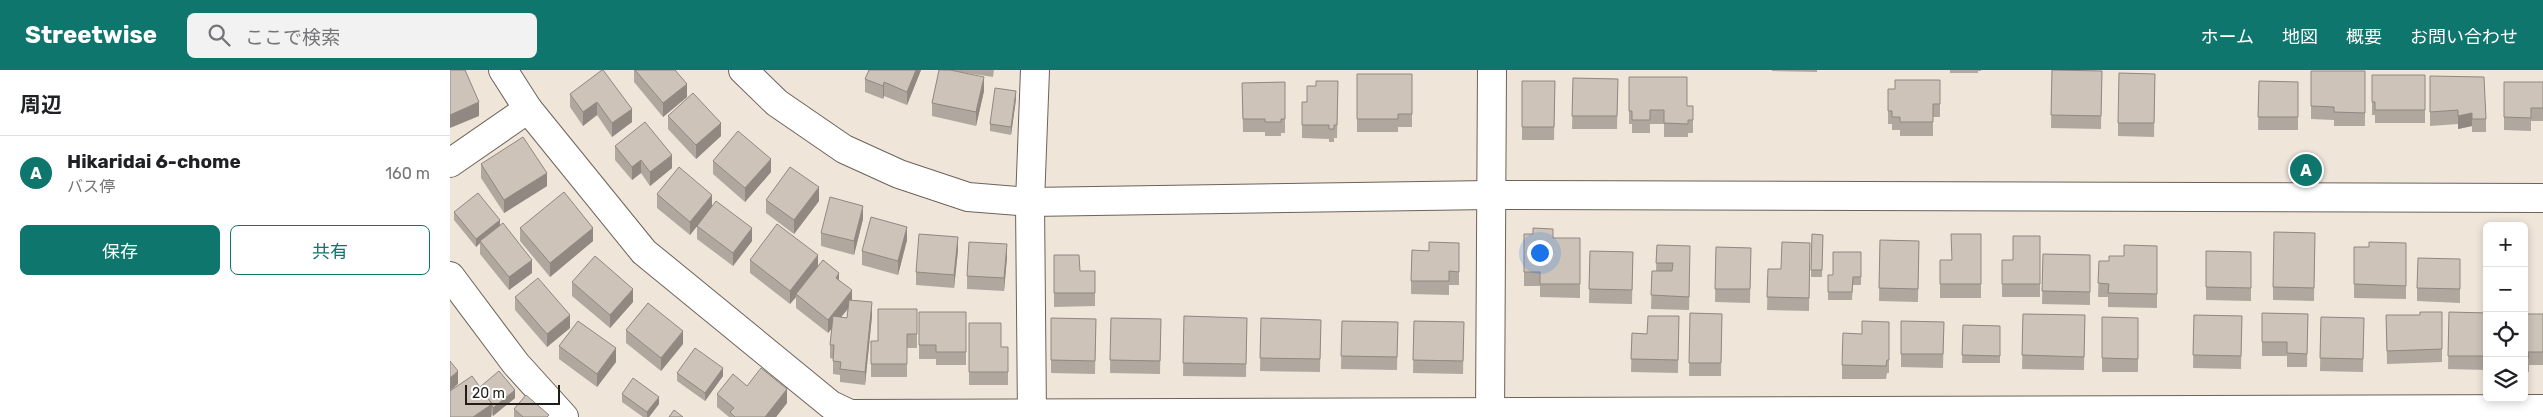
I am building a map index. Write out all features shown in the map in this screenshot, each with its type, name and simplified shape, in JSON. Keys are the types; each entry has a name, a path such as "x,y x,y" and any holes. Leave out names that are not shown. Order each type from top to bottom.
{"street":[{"path":"503,70 528,109 644,252 831,405 850,414 2179,414 2543,409"},
{"path":"743,70 778,103 844,149 899,174 968,196 1030,202 1490,195 2543,198"},
{"path":"1032,415 1030,202 1035,70"},
{"path":"1490,414 1492,70"},
{"path":"450,163 528,109"},
{"path":"450,276 516,364 564,417"}],"building":[{"path":"450,70 465,70 479,102 450,115"},
{"path":"602,70 632,109 612,123 597,102 583,112 570,94"},
{"path":"635,70 675,70 687,84 663,103"},
{"path":"869,70 916,70 907,92 884,82 883,86 865,79"},
{"path":"939,70 950,70 984,77 976,112 932,103"},
{"path":"2052,70 2102,71 2101,116 2051,115"},
{"path":"2311,71 2365,71 2365,113 2334,112 2334,107 2311,106"},
{"path":"2119,73 2155,74 2154,123 2118,123"},
{"path":"1357,74 1412,74 1412,114 1398,114 1398,119 1357,119"},
{"path":"2372,75 2425,75 2425,110 2375,110 2375,102 2372,102"},
{"path":"2430,76 2484,77 2486,119 2472,119 2472,113 2458,116 2458,110 2430,112"},
{"path":"1629,77 1687,77 1687,106 1693,106 1693,120 1688,120 1688,124 1664,123 1664,110 1650,110 1650,120 1632,120 1632,111 1629,111"},
{"path":"1573,78 1618,79 1617,116 1572,116"},
{"path":"1895,80 1940,80 1940,104 1933,104 1933,122 1900,122 1900,117 1892,117 1892,111 1888,111 1888,89 1895,89"},
{"path":"1316,81 1338,81 1337,125 1334,125 1334,129 1329,129 1329,125 1302,125 1302,102 1307,102 1307,86 1316,86"},
{"path":"1522,81 1555,81 1554,127 1522,127"},
{"path":"2259,81 2298,82 2298,117 2258,117"},
{"path":"1285,82 1285,119 1281,119 1281,122 1265,122 1265,119 1243,119 1242,83"},
{"path":"2504,82 2543,82 2543,108 2531,108 2531,118 2504,117"},
{"path":"995,88 1016,91 1011,127 990,124"},
{"path":"693,93 721,123 696,145 668,116"},
{"path":"645,122 672,155 650,172 641,160 632,167 615,146"},
{"path":"738,131 771,159 745,188 713,161"},
{"path":"523,137 547,173 504,200 481,164"},
{"path":"679,167 712,195 690,222 657,194"},
{"path":"790,167 819,187 794,220 766,200"},
{"path":"564,192 593,228 550,263 520,228"},
{"path":"478,193 500,220 476,239 454,212"},
{"path":"830,197 863,206 854,241 821,233"},
{"path":"716,201 752,228 733,253 697,226"},
{"path":"871,217 907,227 898,261 862,251"},
{"path":"503,223 532,260 509,277 480,241"},
{"path":"777,224 818,255 790,291 750,260"},
{"path":"1533,228 1553,229 1553,238 1580,238 1580,284 1540,284 1540,272 1524,272 1524,234 1533,234"},
{"path":"2274,232 2315,233 2314,288 2273,287"},
{"path":"919,234 958,237 954,275 916,272"},
{"path":"1812,234 1823,235 1822,270 1811,270"},
{"path":"1951,234 1981,234 1981,284 1940,284 1940,260 1952,260"},
{"path":"2013,236 2040,236 2040,284 2002,284 2002,260 2013,260"},
{"path":"1880,240 1919,241 1918,289 1879,288"},
{"path":"969,242 1007,244 1004,278 967,276"},
{"path":"1429,242 1459,243 1459,272 1449,271 1449,281 1411,281 1412,250 1429,251"},
{"path":"1782,242 1810,243 1809,298 1767,297 1768,269 1781,269"},
{"path":"2369,242 2406,243 2406,286 2354,284 2354,247 2369,247"},
{"path":"1657,245 1690,246 1689,297 1651,295 1652,271 1672,271 1673,263 1656,263"},
{"path":"2124,245 2157,246 2157,294 2108,293 2109,284 2098,283 2099,261 2109,261 2109,256 2124,256"},
{"path":"1716,247 1751,248 1750,289 1715,289"},
{"path":"1590,251 1633,252 1632,290 1589,289"},
{"path":"2206,251 2251,252 2251,288 2206,287"},
{"path":"1833,252 1861,252 1861,277 1853,277 1852,292 1828,292 1828,275 1833,275"},
{"path":"2043,254 2090,255 2090,292 2042,291"},
{"path":"1054,255 1079,255 1080,271 1095,271 1095,293 1054,293"},
{"path":"595,256 633,289 610,315 572,282"},
{"path":"2418,258 2460,259 2460,289 2417,288"},
{"path":"823,260 839,273 836,278 852,290 828,320 796,294"},
{"path":"538,278 570,315 547,334 515,297"},
{"path":"849,300 872,302 865,372 840,369 841,362 833,361 834,345 830,345 833,316 847,318"},
{"path":"648,303 683,331 661,358 626,330"},
{"path":"878,309 917,309 917,334 907,334 907,364 871,364 871,341 878,341"},
{"path":"919,312 966,312 966,352 936,352 936,345 919,345"},
{"path":"2420,312 2442,312 2442,349 2387,351 2386,315 2420,315"},
{"path":"2449,312 2483,313 2483,356 2448,356"},
{"path":"1690,313 1722,314 1721,363 1689,363"},
{"path":"2262,313 2308,314 2307,354 2287,353 2287,342 2262,342"},
{"path":"2023,314 2085,315 2084,357 2022,355"},
{"path":"2528,314 2543,314 2543,352 2528,352"},
{"path":"2194,315 2242,316 2241,356 2193,355"},
{"path":"1184,316 1247,318 1246,364 1183,363"},
{"path":"1648,316 1679,316 1678,360 1631,359 1632,333 1647,334"},
{"path":"2102,317 2138,318 2138,359 2102,358"},
{"path":"2321,317 2364,318 2363,359 2320,358"},
{"path":"1051,318 1096,319 1095,361 1051,360"},
{"path":"1111,318 1161,319 1160,361 1110,360"},
{"path":"1261,318 1321,320 1320,359 1260,358"},
{"path":"578,321 616,348 597,374 559,346"},
{"path":"1342,321 1398,322 1397,357 1341,356"},
{"path":"1414,321 1464,322 1463,361 1413,360"},
{"path":"1862,321 1889,322 1889,360 1887,360 1886,366 1842,365 1843,333 1862,334"},
{"path":"1901,321 1944,322 1943,354 1901,354"},
{"path":"969,323 1001,323 1001,347 1008,347 1008,372 969,372"},
{"path":"1963,325 2000,326 2000,356 1962,355"},
{"path":"695,348 723,368 705,393 677,373"},
{"path":"450,361 458,371 450,378"},
{"path":"761,368 787,389 765,417 735,417 730,412 734,408 717,394 733,374 747,386"},
{"path":"499,371 515,390 493,408 480,387"},
{"path":"472,376 492,404 473,417 450,417 450,391"},
{"path":"633,378 659,397 647,412 622,394"},
{"path":"526,395 549,415 547,417 523,417 514,409"},
{"path":"674,410 683,417 669,417"}],"place":[{"name":"Hikaridai 6-chome","path":"2306,170"}]}
